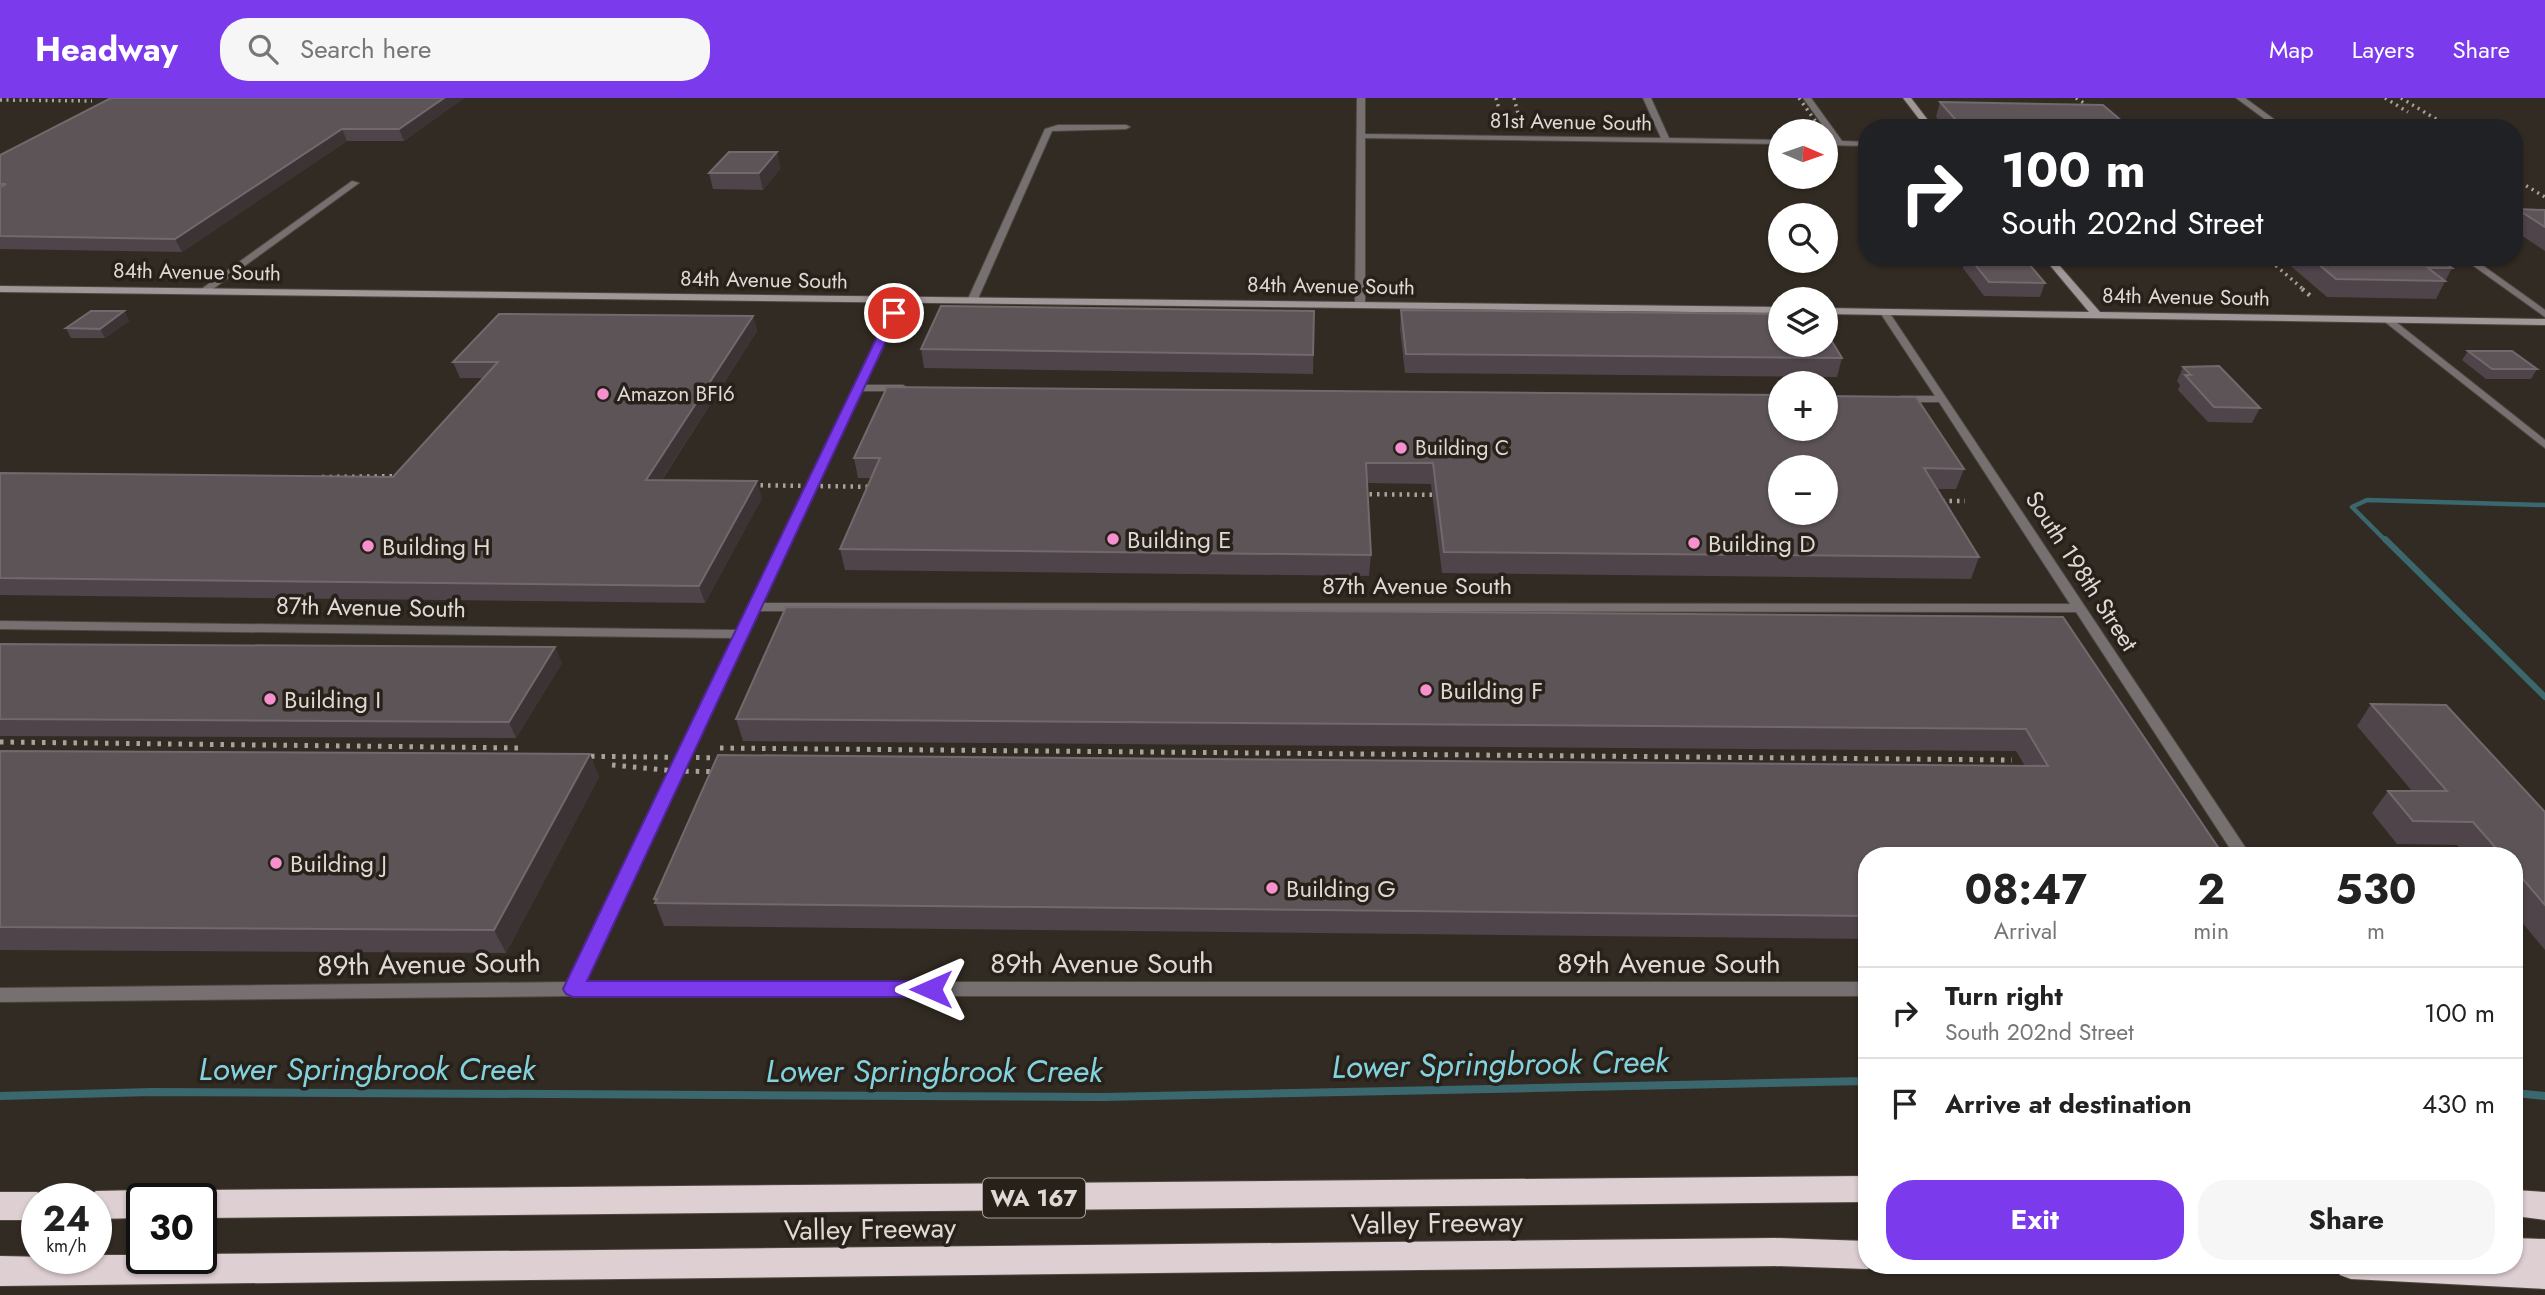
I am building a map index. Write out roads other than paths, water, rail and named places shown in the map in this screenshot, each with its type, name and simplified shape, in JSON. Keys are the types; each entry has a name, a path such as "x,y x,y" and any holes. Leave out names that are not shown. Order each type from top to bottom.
{"highway":[{"name":"Valley Freeway","path":"217,1204 1858,1189"},
{"path":"2523,1204 2545,1206"},
{"path":"0,1206 21,1206"},
{"path":"1775,1252 1858,1246"},
{"name":"Valley Freeway","path":"0,1271 1775,1252 1858,1255"},
{"path":"2523,1253 2545,1254"},
{"path":"2523,1273 2545,1274"}],"main road":[{"path":"1907,98 1923,119"},
{"path":"2055,266 2096,314"},
{"name":"84th Avenue South","path":"0,289 1768,310"},
{"name":"84th Avenue South","path":"1838,311 2545,322"}],"street":[{"path":"1360,305 1362,98"},
{"path":"1647,98 1666,141"},
{"path":"1807,98 1839,143 1858,144"},
{"path":"2240,98 2269,119"},
{"path":"972,301 1049,129 1126,127"},
{"name":"81st Avenue South","path":"1361,136 1768,142"},
{"path":"203,292 355,183"},
{"path":"2478,266 2545,314"},
{"path":"573,989 900,300"},
{"name":"South 198th Street","path":"1884,312 2237,847"},
{"path":"2388,320 2545,445"},
{"path":"858,388 914,388"},
{"path":"1890,399 1942,399"},
{"name":"87th Avenue South","path":"755,607 2080,608"},
{"name":"87th Avenue South","path":"0,625 742,634"},
{"name":"89th Avenue South","path":"0,995 573,989 1858,989"}],"waterway":[{"name":"Lower Springbrook Creek","path":"2386,541 2352,507 2367,500 2545,505"},
{"name":"Lower Springbrook Creek","path":"2385,539 2545,697"},
{"name":"Lower Springbrook Creek","path":"0,1096 152,1092 1103,1097 1858,1081"},
{"name":"Lower Springbrook Creek","path":"2523,1094 2545,1096"}],"railway":[{"path":"1496,98 1499,109"},
{"path":"1514,98 1522,129"},
{"path":"1799,98 1814,119"},
{"path":"2076,98 2108,119"},
{"path":"2385,98 2408,112"},
{"path":"2401,98 2436,119"},
{"path":"0,100 92,101"},
{"path":"2523,184 2545,197"},
{"path":"2276,266 2304,290"},
{"path":"2302,289 2312,297"},
{"path":"322,477 413,476"},
{"path":"738,485 885,487"},
{"path":"1347,494 1452,495"},
{"path":"1927,501 1965,501"},
{"path":"0,742 525,748"},
{"path":"720,748 2012,760"},
{"path":"570,756 735,758"},
{"path":"612,765 676,771 731,772"}],"place":[{"name":"Amazon BFI6","path":"603,394"},
{"name":"Building C","path":"1401,448"},
{"name":"Building E","path":"1113,539"},
{"name":"Building D","path":"1694,543"},
{"name":"Building H","path":"368,546"},
{"name":"Building F","path":"1426,690"},
{"name":"Building I","path":"270,699"},
{"name":"Building J","path":"276,863"},
{"name":"Building G","path":"1272,888"}]}
